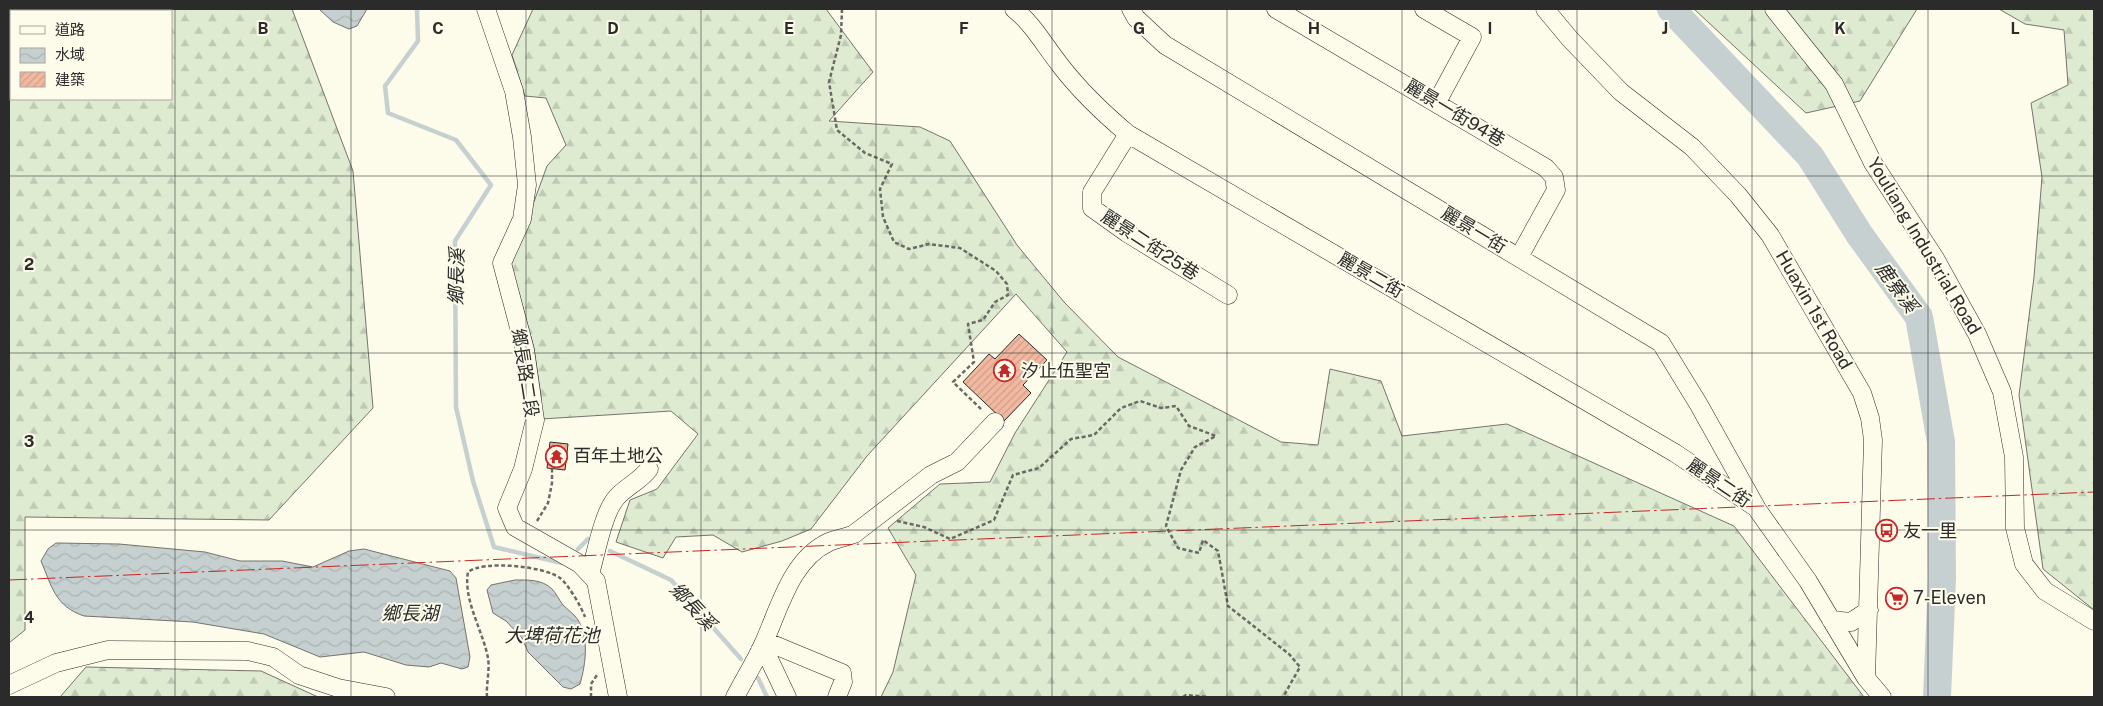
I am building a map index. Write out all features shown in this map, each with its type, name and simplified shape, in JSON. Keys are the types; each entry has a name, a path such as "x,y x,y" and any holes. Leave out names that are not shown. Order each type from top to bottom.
{"street":[{"name":"鄉長路二段","path":"486,9 514,91 522,137 527,185 522,219 502,263 525,350 535,420 523,469 508,508 515,527 580,564 596,581 604,618 614,697"},
{"name":"麗景二街","path":"1014,9 1025,17 1061,66 1097,108 1128,134 1675,453 1757,509"},
{"name":"麗景一街","path":"1131,9 1136,18 1165,45 1661,343 1699,405 1757,509"},
{"name":"麗景一街94巷","path":"1276,9 1437,102 1546,168 1554,177 1556,190 1519,257"},
{"path":"1424,9 1472,37 1437,102"},
{"name":"Huaxin 1st Road","path":"1545,9 1570,39 1621,92 1692,147 1738,195 1770,234 1862,393 1870,418 1873,440 1866,678"},
{"name":"Youliang Industrial Road","path":"1774,9 1834,84 1873,163 1936,260 1977,334 2002,392 2014,457 2015,528 2024,564 2045,591 2094,621"},
{"name":"麗景二街25巷","path":"1128,134 1092,192 1092,208 1127,233 1228,295"},
{"path":"735,697 796,573 809,557 829,542 841,540 879,517 930,475 957,462 995,422"},
{"path":"590,574 608,513 616,497 643,478 650,469"},
{"path":"1757,509 1808,581 1866,678 1882,697"},
{"path":"1831,620 1851,622 1869,610"},
{"path":"762,645 787,697"},
{"path":"762,645 842,673 843,682 837,697"},
{"path":"9,685 56,663 108,650 248,651 273,657 299,675 338,688 386,697"}],"path":[{"path":"842,9 841,35 828,82 837,130 865,153 892,164 880,188 884,217 894,242 909,249 929,244 960,248 996,271 1007,284 1008,295 995,302 983,320 968,324 974,362 953,382 995,422"},
{"path":"879,517 924,527 950,539 994,520 1013,475 1039,468 1071,438 1094,435 1121,408 1140,401 1161,408 1176,406 1189,426 1216,436 1195,447 1181,470 1166,526 1178,548 1199,553 1203,540 1218,551 1228,606 1288,654 1300,667 1282,697"},
{"path":"544,544 546,529 536,521 548,503 552,483 552,454"},
{"path":"487,697 489,662 473,610 467,579 468,572 475,567 515,567 539,570 560,578 581,607 586,620"},
{"path":"591,697 591,684 598,673"},
{"path":"1183,697 1186,695 1208,697"}],"green space":[{"path":"9,9 292,9 353,171 373,408 269,520 25,517 25,630 9,643"},
{"path":"533,9 826,9 873,72 829,121 920,127 950,141 1017,245 1064,302 1118,357 1281,442 1318,445 1330,369 1381,381 1402,436 1507,424 1734,526 1864,697 881,697 893,672 916,575 888,528 940,484 990,482 1015,433 1067,352 1016,294 867,456 811,529 782,541 742,552 713,535 676,537 663,558 616,542 630,500 657,489 698,434 671,411 541,419 541,396 534,348 511,265 547,166 566,145 546,98 525,96 512,55"},
{"path":"1694,9 1917,9 1860,101 1806,113"},
{"path":"1999,9 2094,9 2094,610 2043,569 2019,395 2034,277 2042,177 2031,103 2068,85 2064,30 2025,24"},
{"path":"86,667 261,671 318,697 60,697"}],"water":[{"path":"319,9 367,9 357,26 349,29 333,22"},
{"name":"鄉長湖","path":"56,543 119,544 205,552 240,561 282,561 313,567 349,551 364,549 450,571 456,578 470,657 468,667 462,669 441,663 429,667 406,665 364,652 320,657 264,634 193,622 84,616 74,612 61,601 52,587 41,561 48,549"},
{"name":"大埤荷花池","path":"515,580 544,583 580,623 585,640 585,658 580,684 571,689 563,687 528,652 522,638 506,621 493,613 487,590 491,585"}],"building":[{"name":"汐止伍聖宮","path":"1019,334 1047,360 1023,385 1031,393 1004,421 963,382 989,354 995,359"},
{"name":"百年土地公","path":"550,442 568,444 565,470 547,468"}],"waterway":[{"name":"鄉長溪","path":"417,9 418,41 385,86 388,113 456,140 491,185 455,241 456,407 473,481 494,547 562,563"},
{"name":"鹿寮溪","path":"1671,9 1810,156 1859,234 1919,317 1941,442 1942,578 1937,697"},
{"name":"鄉長溪","path":"578,549 588,539"},
{"name":"鄉長溪","path":"610,551 671,580 741,659"},
{"name":"鄉長溪","path":"758,678 767,697"}],"power":[{"path":"9,580 2094,492"}],"place":[{"name":"汐止伍聖宮","path":"1005,371"},
{"name":"百年土地公","path":"557,456"},
{"name":"友一里","path":"1887,531"},
{"name":"7-Eleven","path":"1897,598"}]}
